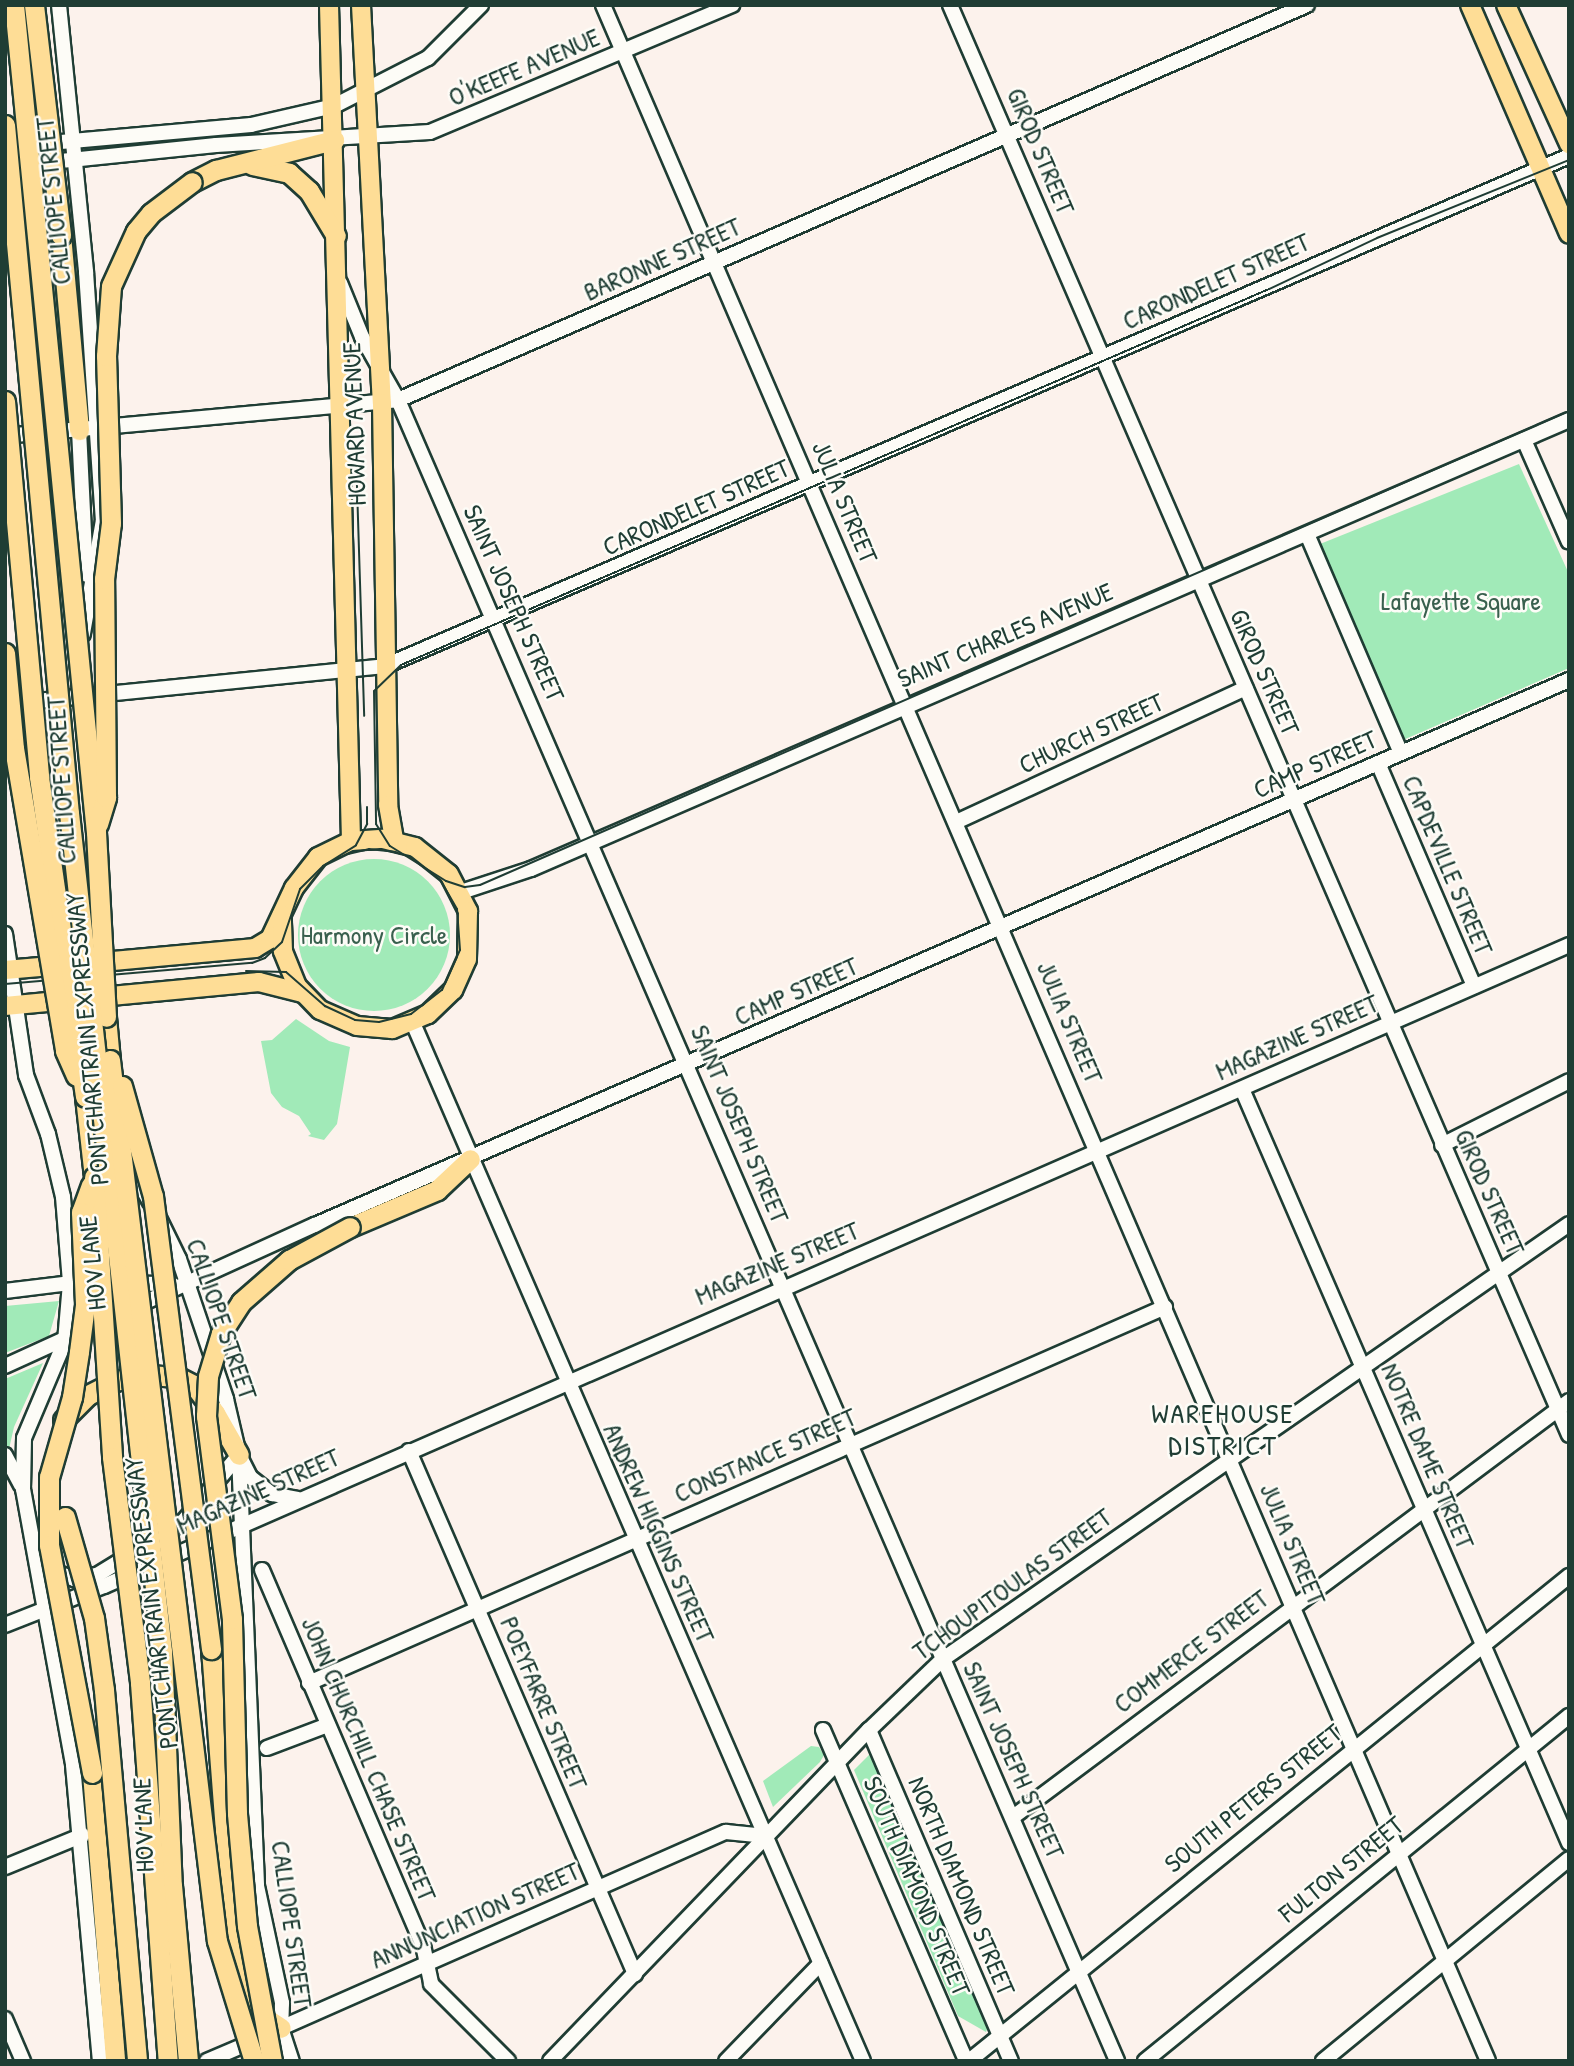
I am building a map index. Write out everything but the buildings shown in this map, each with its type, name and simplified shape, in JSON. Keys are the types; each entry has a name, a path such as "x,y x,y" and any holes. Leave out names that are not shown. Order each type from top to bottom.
{"highway":[{"name":"PONTCHARTRAIN EXPRESSWAY","path":"14,5 96,832 110,1059 216,1941 254,2061"},
{"path":"34,5 53,147 72,356 87,429"},
{"name":"HOV LANE","path":"5,125 69,813 162,1651 172,1885 188,2061"},
{"path":"96,832 106,797 104,579 111,523 106,356 111,286 128,246 151,213 190,183 216,170 334,140"},
{"path":"244,164 270,165 289,173 309,191 336,236"},
{"name":"PONTCHARTRAIN EXPRESSWAY","path":"5,401 39,777 94,1177 112,1457 140,1683 168,2061"},
{"path":"5,653 14,748 65,1051 85,1097"},
{"path":"110,1059 125,1093 153,1196 211,1649 233,1935 258,2013 281,2028"},
{"path":"272,2061 247,1926 237,1813 232,1619 206,1416 208,1376 221,1333 242,1302 289,1260 349,1227 437,1190 470,1160"},
{"path":"94,1177 81,1212 85,1305 72,1397 49,1477 49,1545 92,1773 115,2061"},
{"path":"137,2061 104,1690 94,1618 48,1453 53,1433 88,1395 115,1381 158,1376 178,1377 194,1385 239,1455"}],"main road":[{"name":"HOWARD AVENUE","path":"329,5 342,405 351,841"},
{"name":"HOWARD AVENUE","path":"361,5 370,138 377,362 390,401 385,666 388,805 394,841"},
{"path":"1506,5 1569,144"},
{"path":"1471,6 1569,234"},
{"path":"7,970 255,947 270,939 294,888 318,857 351,841 394,841 433,859 461,892 470,925 467,959 453,990 413,1023 392,1029 356,1026 324,1013 302,993 285,959 282,915"},
{"path":"10,1006 259,982 302,993"}],"street":[{"name":"CALLIOPE STREET","path":"59,5 74,161 87,429 86,601 78,697 80,765 101,962 123,1143 131,1172 162,1222 188,1284 226,1399 239,1455 244,1522 257,1886 282,2003 281,2028 292,2061"},
{"path":"5,148 251,125 334,106 367,92 428,58 481,5"},
{"name":"JULIA STREET","path":"603,5 1002,926 1488,2061"},
{"name":"O'KEEFE AVENUE","path":"5,167 229,144 370,138 449,126 732,5"},
{"name":"GIROD STREET","path":"950,5 1008,134 1442,1145 1499,1274 1563,1405 1569,1435"},
{"name":"BARONNE STREET","path":"5,436 390,401 1307,5"},
{"name":"CARONDELET STREET","path":"5,704 385,666 495,621 1569,156"},
{"path":"337,275 353,318 377,362"},
{"name":"SAINT JOSEPH STREET","path":"390,401 495,621 1117,2061"},
{"name":"SAINT CHARLES AVENUE","path":"461,892 493,884 592,843 1569,421"},
{"path":"1524,440 1569,542"},
{"path":"1307,534 1401,753"},
{"name":"CAMP STREET","path":"5,1366 1002,926 1569,680"},
{"name":"CHURCH STREET","path":"956,822 1246,688"},
{"name":"CAPDEVILLE STREET","path":"1378,763 1474,986"},
{"path":"5,934 10,1006 26,1075 63,1197 70,1283 65,1341 24,1438 23,1489 46,1607 82,1835 100,2061"},
{"name":"MAGAZINE STREET","path":"5,1625 104,1586 244,1522 1099,1152 1569,945"},
{"name":"ANDREW HIGGINS STREET","path":"413,1023 565,1382 863,2061"},
{"path":"1442,1145 1569,1082"},
{"name":"NOTRE DAME STREET","path":"1242,1089 1569,1843"},
{"name":"TCHOUPITOULAS STREET","path":"550,2061 869,1730 943,1659 1364,1370 1569,1224"},
{"path":"5,1291 70,1283 188,1284"},
{"name":"CONSTANCE STREET","path":"309,1683 1165,1307"},
{"name":"COMMERCE STREET","path":"1013,1817 1292,1605 1563,1405"},
{"name":"POEYFARRE STREET","path":"409,1451 635,1974"},
{"path":"5,1455 23,1489"},
{"path":"35,1553 44,1567 60,1576 74,1579 97,1575 181,1523 239,1455 250,1476 272,1494 300,1499"},
{"name":"JOHN CHURCHILL CHASE STREET","path":"262,1570 423,1945 430,1984 508,2061"},
{"name":"SOUTH PETERS STREET","path":"968,2061 1569,1576"},
{"name":"FULTON STREET","path":"1144,2061 1569,1716"},
{"path":"267,1748 328,1725"},
{"name":"SOUTH DIAMOND STREET","path":"823,1730 968,2061"},
{"name":"NORTH DIAMOND STREET","path":"869,1730 1011,2061"},
{"name":"ANNUNCIATION STREET","path":"207,2061 726,1832 766,1836"},
{"path":"5,1867 82,1835"},
{"path":"1323,2061 1444,1958 1569,1859"},
{"path":"726,2061 821,1963"},
{"path":"5,2020 23,2061"}],"green space":[{"name":"Lafayette Square","path":"1519,464 1569,574 1569,668 1403,740 1320,544"},
{"name":"Harmony Circle","path":"374,859 403,865 428,881 444,906 450,935 444,964 428,989 403,1005 374,1011 345,1005 320,989 304,964 298,935 304,906 320,881 345,865"},
{"path":"296,1019 329,1041 350,1047 337,1124 324,1140 308,1136 311,1134 299,1116 282,1107 271,1093 261,1041 272,1040"},
{"path":"59,1301 49,1336 5,1353 5,1306"},
{"path":"43,1363 14,1427 9,1449 5,1444 5,1379"},
{"path":"811,1746 819,1747 824,1755 820,1762 773,1807 763,1781"},
{"path":"871,1753 989,2024 986,2032 958,2016 854,1770"}],"tram line":[{"path":"1569,160 1377,238 1269,289 401,665 374,691 376,824 390,846 446,881 465,887 480,885 1569,411"},
{"path":"356,455 364,716"},
{"path":"5,984 252,963 265,958 282,942 300,889 323,866 356,845 367,824 367,807"},
{"path":"348,854 369,849 396,852"},
{"path":"246,971 286,972 325,1006 355,1020 379,1022 411,1014 442,990 460,950 457,909 440,879"}],"district":[{"name":"WAREHOUSE DISTRICT","path":"1223,1429"}]}
